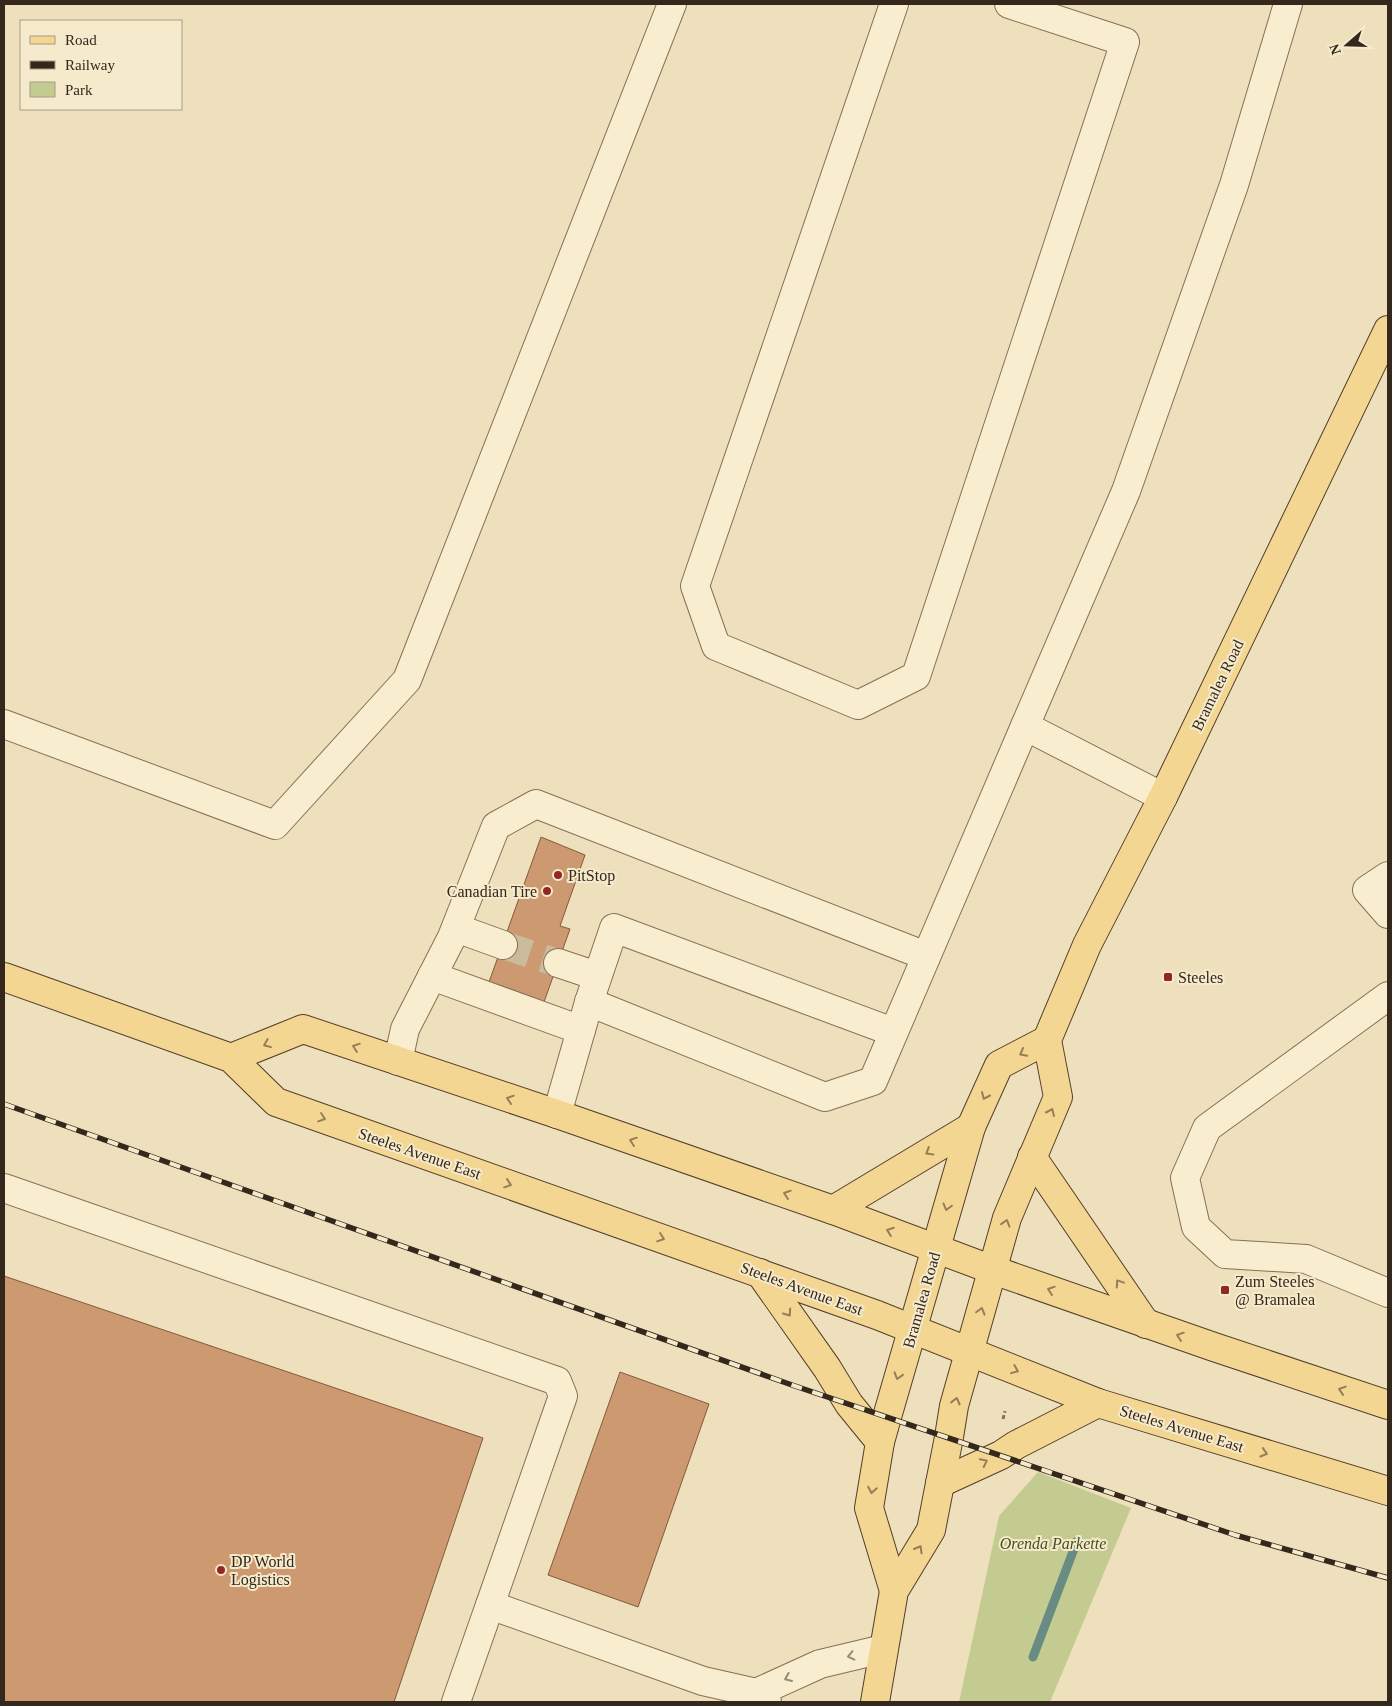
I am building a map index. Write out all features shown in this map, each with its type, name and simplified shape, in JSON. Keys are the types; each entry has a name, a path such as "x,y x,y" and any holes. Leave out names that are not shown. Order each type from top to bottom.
{"main road":[{"name":"Bramalea Road","path":"875,1702 894,1591 930,1530 954,1406 1007,1218 1058,1097 1047,1040 1087,945 1163,797 1388,330"},
{"name":"Steeles Avenue East","path":"4,977 231,1058 276,1102 760,1273 912,1329 1098,1403 1388,1491"},
{"path":"231,1058 303,1029 833,1210 992,1270 1146,1324 1388,1405"},
{"name":"Bramalea Road","path":"894,1591 868,1508 880,1442 971,1127 999,1065 1047,1040"},
{"path":"833,1210 971,1127"},
{"path":"1032,1157 1146,1324"},
{"path":"760,1273 827,1368 849,1404 880,1442"},
{"path":"940,1483 1001,1455 1016,1445 1098,1403"}],"lane":[{"path":"4,724 275,824 407,680 672,4"},
{"path":"894,4 695,586 716,646 858,705 916,676 1124,42 1009,4"},
{"path":"589,1002 825,1097 873,1081 1126,491 1234,185 1288,4"},
{"path":"1025,726 1163,797"},
{"path":"398,1061 405,1029 456,928 496,826 536,804 926,956"},
{"path":"1388,876 1367,890 1388,914"},
{"path":"456,928 503,945"},
{"path":"556,1114 597,976 614,928 893,1032"},
{"path":"558,962 597,976"},
{"path":"432,976 581,1030"},
{"path":"1388,996 1207,1128 1185,1178 1196,1227 1225,1254 1306,1258 1388,1293"},
{"path":"4,1188 557,1381 563,1396 456,1702"},
{"path":"490,1605 703,1681 762,1698 820,1664 883,1649"}],"green space":[{"name":"Orenda Parkette","path":"1038,1472 1131,1508 1050,1702 959,1702 999,1516"}],"building":[{"name":"Canadian Tire","path":"541,837 585,855 560,926 570,929 544,1002 489,982"},
{"name":"DP World Logistics","path":"4,1276 483,1438 394,1702 4,1702"},
{"path":"620,1372 709,1404 638,1607 548,1575"}],"waterway":[{"path":"1033,1657 1077,1541"}],"tunnel":[{"path":"503,945 558,963"}],"railway":[{"path":"4,1104 792,1385 1235,1535 1388,1578"}],"place":[{"name":"PitStop","path":"558,875"},
{"name":"Canadian Tire","path":"547,891"},
{"name":"Steeles","path":"1168,977"},
{"name":"Zum Steeles @ Bramalea","path":"1225,1290"},
{"name":"DP World Logistics","path":"221,1570"}]}
